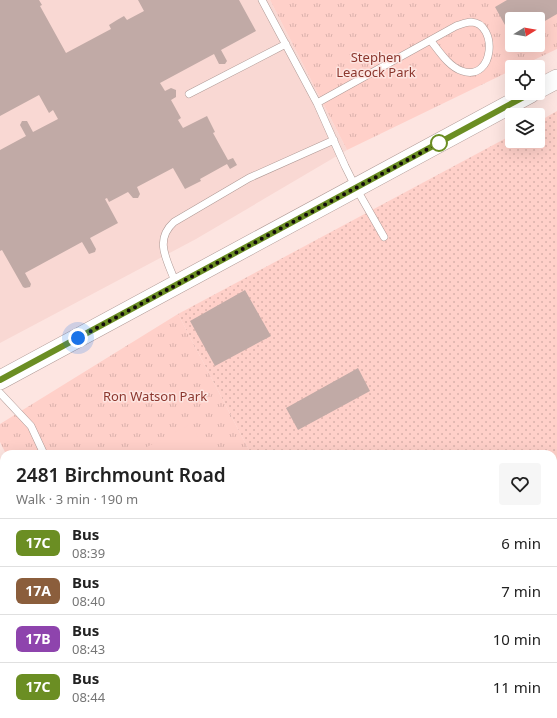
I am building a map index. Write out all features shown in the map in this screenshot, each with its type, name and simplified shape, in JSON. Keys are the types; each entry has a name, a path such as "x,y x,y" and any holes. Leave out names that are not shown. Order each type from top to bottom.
{"main road":[{"path":"545,85 557,79"},
{"path":"0,380 518,100"}],"lane":[{"path":"262,0 317,103 356,188 384,236"},
{"path":"317,103 456,26 470,22 477,24 487,33 490,49 488,61 481,69 470,73 462,71 452,66 431,41"},
{"path":"189,94 286,44"},
{"path":"176,285 164,252 163,243 165,232 174,222 250,178 334,140"},
{"path":"0,393 31,426 42,450"}],"shaded area":[{"path":"0,0 270,0 347,150 196,239 0,343"}],"green space":[{"name":"Stephen Leacock Park","path":"270,0 557,0 557,49 534,60 505,60 505,73 347,150"},
{"path":"557,111 557,450 249,450 178,314 505,139 505,148 545,148 545,118"},
{"name":"Ron Watson Park","path":"178,314 249,450 4,450 0,442 0,424"},
{"path":"191,424 205,450 148,450 147,447"}],"building":[{"path":"0,0 39,0 42,5 40,6 66,53 111,29 109,25 124,16 127,20 144,11 138,0 239,0 256,31 221,50 227,61 225,64 219,64 214,54 160,83 165,91 171,88 176,90 176,97 171,100 181,118 178,120 183,128 207,116 215,132 213,133 228,160 233,158 237,165 230,169 227,164 200,179 201,181 185,189 173,168 137,187 140,194 138,198 133,198 128,192 109,202 107,198 105,199 118,223 90,238 96,249 95,252 89,254 82,242 25,273 31,284 30,287 25,288 2,250 0,251 0,150 26,136 20,125 22,121 27,121 33,132 58,119 53,110 49,113 39,95 0,116"},
{"path":"507,0 557,0 557,14 545,21 545,12 505,12 505,25 495,7"},
{"path":"245,290 271,336 215,366 190,321"},
{"path":"358,368 370,391 298,430 286,408"}],"bus line":[{"name":"17C","path":"0,380 518,100"}],"route":[{"path":"78,338 439,143"}]}
